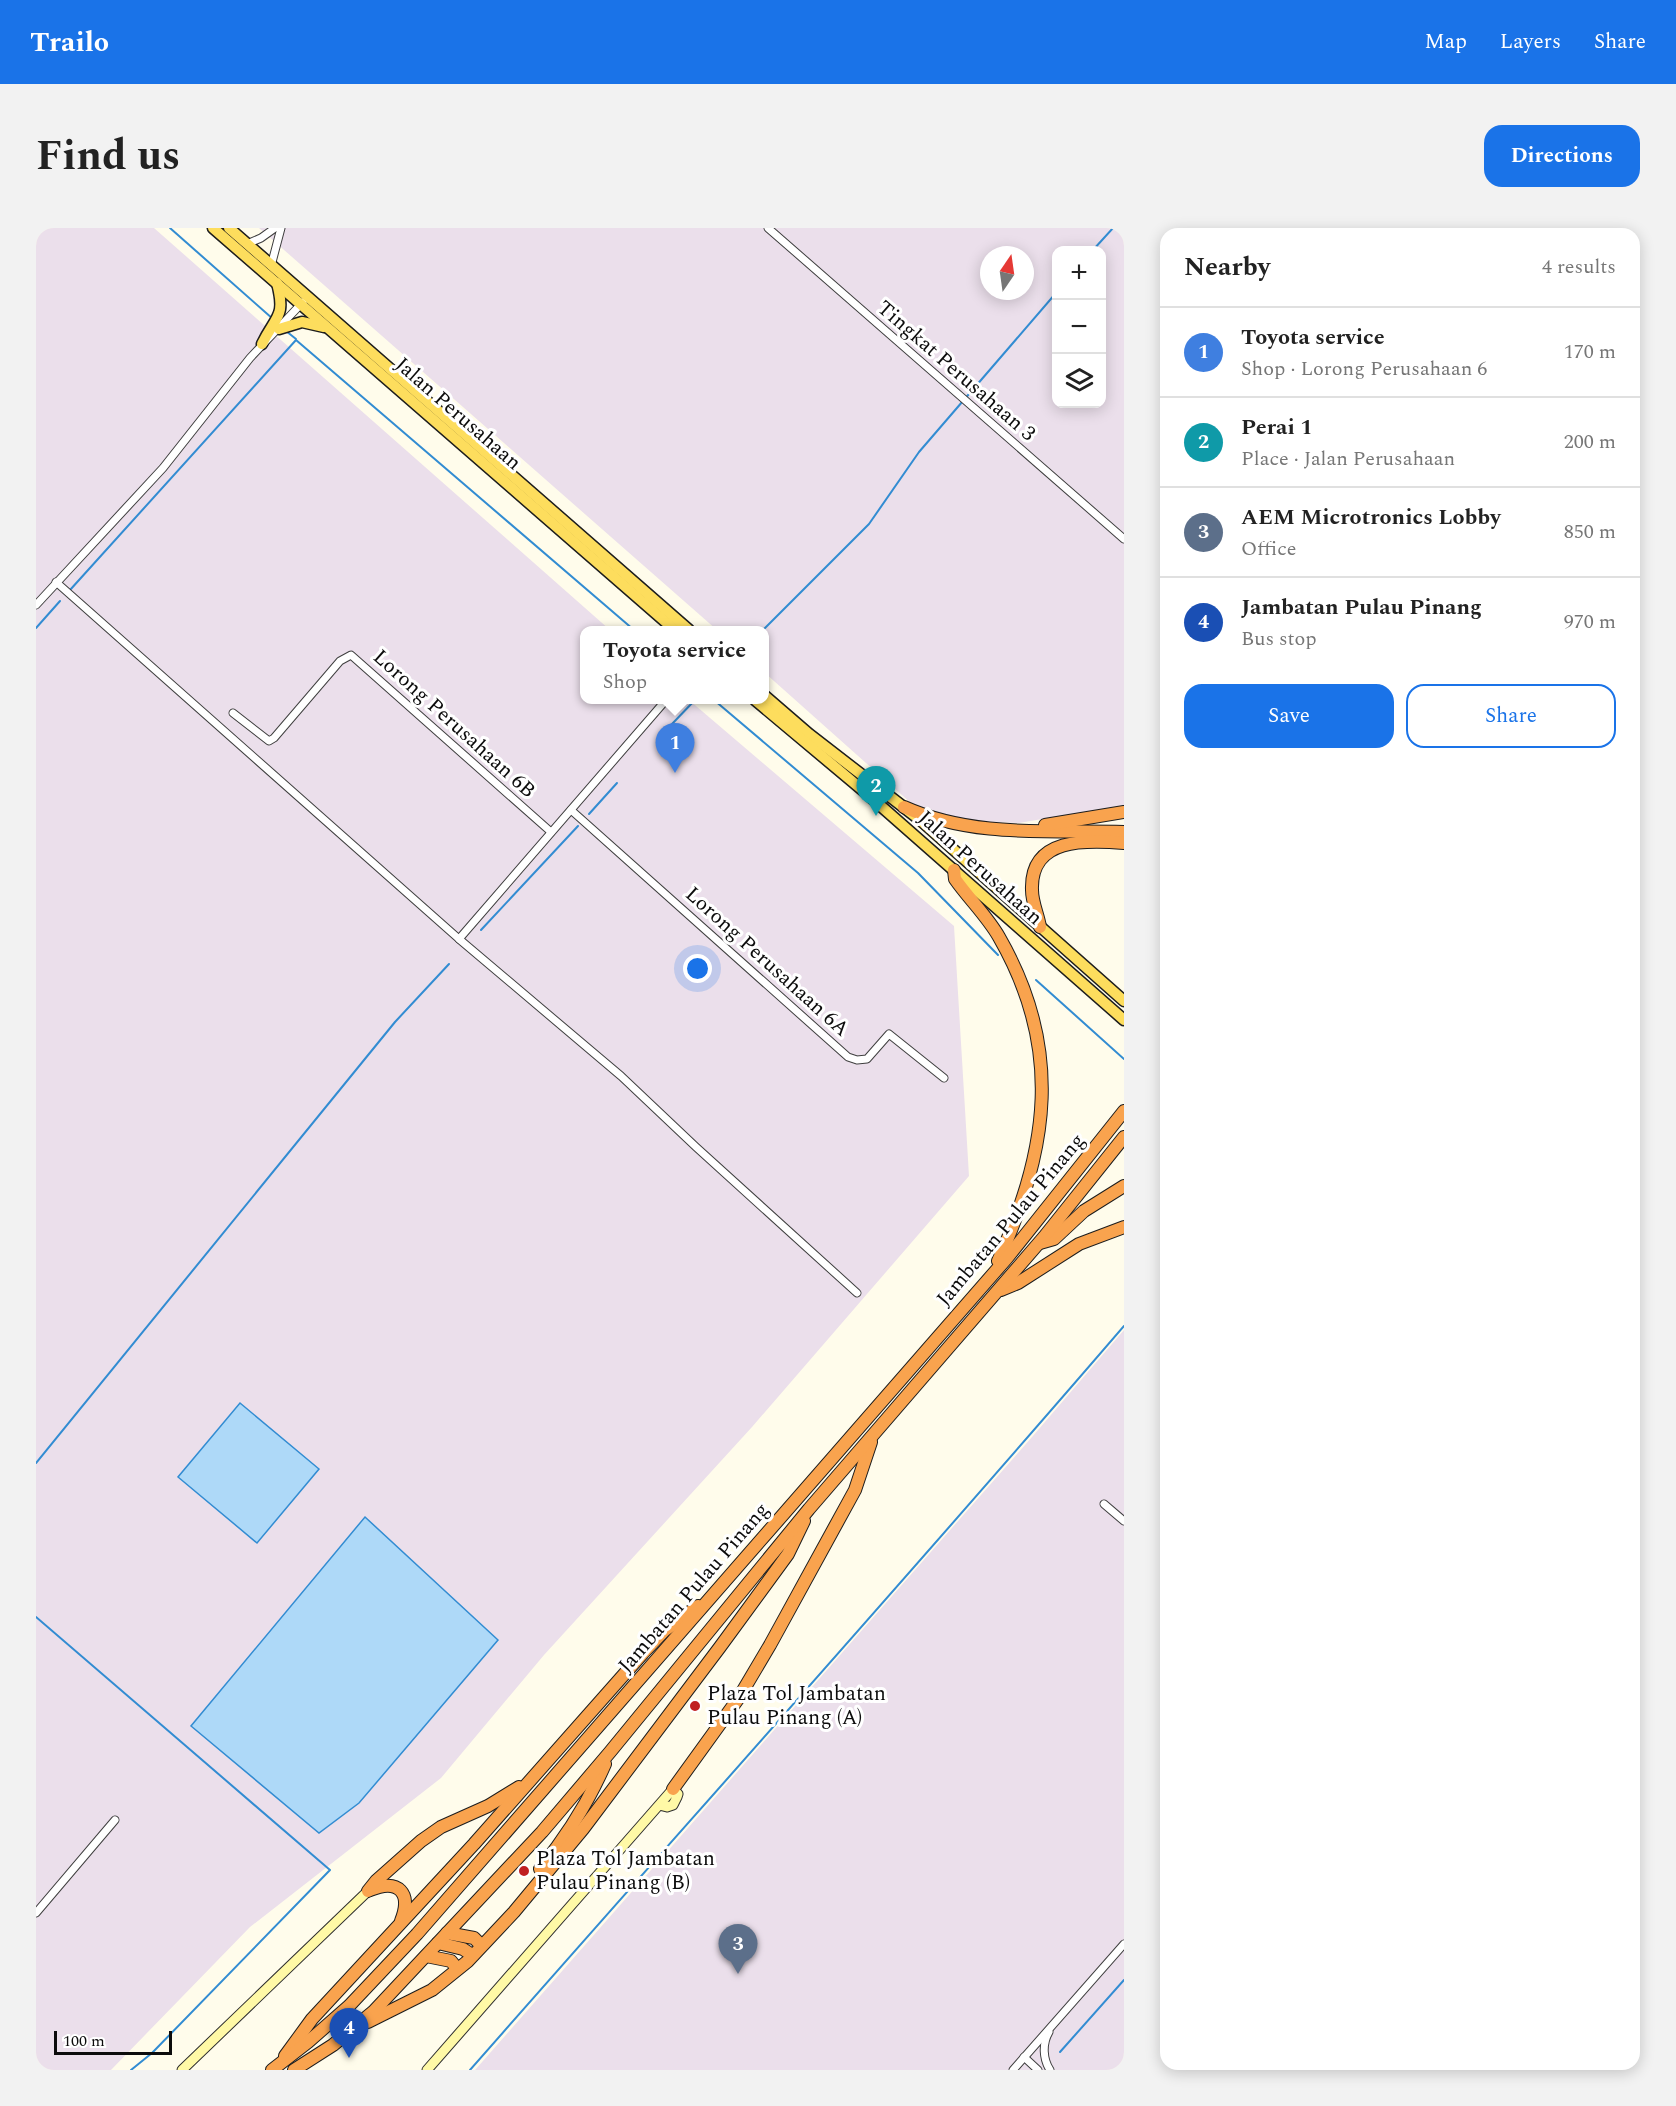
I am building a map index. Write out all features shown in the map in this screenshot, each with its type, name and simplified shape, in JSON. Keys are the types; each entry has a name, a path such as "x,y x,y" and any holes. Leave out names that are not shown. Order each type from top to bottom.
{"highway":[{"path":"904,807 933,819 959,826 984,829 1124,832"},
{"path":"1027,830 1124,812"},
{"path":"1043,930 1032,896 1034,870 1042,857 1067,844 1124,843"},
{"path":"954,870 955,879 992,925 1017,970 1035,1020 1041,1063 1041,1121 1030,1180 1014,1227 991,1276"},
{"name":"Jambatan Pulau Pinang","path":"275,2068 329,2025 388,1967 991,1276 1037,1222 1124,1111"},
{"name":"Jambatan Pulau Pinang","path":"294,2070 333,2045 373,2012 542,1832 809,1509 1040,1243 1124,1137"},
{"path":"1040,1243 1054,1239 1084,1211 1124,1186"},
{"path":"1000,1290 1018,1283 1080,1244 1124,1227"},
{"path":"673,1789 738,1699 770,1645 855,1490 872,1437"},
{"name":"Jambatan Pulau Pinang","path":"353,2030 432,1990 468,1961 501,1926 583,1830 720,1647 788,1554 798,1537 809,1509"},
{"path":"275,2068 312,2019 643,1653 664,1631 716,1593"},
{"path":"373,2012 425,1987 455,1966 479,1943 574,1826 593,1792 610,1752"},
{"path":"368,1891 432,1833 450,1822 488,1806 526,1784"},
{"path":"368,1891 385,1884 400,1890 405,1897 406,1905 401,1923"},
{"path":"447,1933 474,1938 479,1943"},
{"path":"438,1943 463,1949 469,1953"},
{"path":"426,1956 451,1961 455,1966"}],"main road":[{"name":"Jalan Perusahaan","path":"213,228 277,283 304,301 684,626"},
{"name":"Jalan Perusahaan","path":"229,228 271,266 330,330 670,626"},
{"path":"277,283 287,318"},
{"path":"262,344 287,318"},
{"path":"275,329 287,318"},
{"path":"287,318 330,330"},
{"name":"Jalan Perusahaan","path":"769,699 832,752 904,807 1124,1001"},
{"name":"Jalan Perusahaan","path":"761,704 1124,1020"}],"street":[{"path":"271,266 281,228"},
{"name":"Tingkat Perusahaan 3","path":"768,228 1124,538"},
{"path":"247,244 261,238 270,229"},
{"path":"287,318 304,301"},
{"path":"36,605 163,468 262,344"},
{"path":"56,582 459,939 621,1076 688,1141 856,1293"},
{"name":"Lorong Perusahaan 6B","path":"234,713 268,741 274,738 340,661 351,655 550,832"},
{"path":"459,939 662,704"},
{"name":"Lorong Perusahaan 6A","path":"571,810 848,1057 857,1060 867,1059 890,1034 944,1078"},
{"path":"1104,1504 1124,1521"},
{"path":"427,2070 673,1789"},
{"path":"36,1913 115,1820"},
{"path":"182,2070 368,1891"},
{"path":"1013,2070 1124,1944"},
{"path":"1050,2070 1044,2051 1046,2037 1053,2025"},
{"path":"1024,2058 1038,2070"}],"shaded area":[{"path":"36,228 154,228 605,626 580,626 580,704 694,704 954,926 969,1176 752,1427 544,1655 441,1778 250,1927 111,2070 36,2070"},
{"path":"259,228 1124,228 1124,805 1019,823 964,821 912,804 769,677 769,626 712,626"},
{"path":"1124,1330 1124,2070 475,2070 1032,1437"}],"water":[{"path":"240,1403 319,1469 257,1543 178,1477"},
{"path":"365,1517 498,1640 359,1803 319,1833 191,1726"}],"waterway":[{"path":"170,228 273,319"},
{"path":"1097,246 1113,228"},
{"path":"767,626 869,524 919,452 1052,298"},
{"path":"286,331 296,339"},
{"path":"70,590 296,340 629,626"},
{"path":"36,628 60,601"},
{"path":"672,724 691,704"},
{"path":"719,704 918,873 998,955"},
{"path":"589,814 617,783"},
{"path":"481,930 578,826"},
{"path":"36,1463 395,1022 449,964"},
{"path":"1036,980 1124,1059"},
{"path":"470,2070 1124,1326"},
{"path":"36,1617 330,1870 152,2053 131,2070"},
{"path":"1060,2052 1124,1980"}],"place":[{"name":"Toyota service","path":"675,773"},
{"name":"Perai 1","path":"876,816"},
{"name":"Plaza Tol Jambatan Pulau Pinang (A)","path":"695,1706"},
{"name":"Plaza Tol Jambatan Pulau Pinang (B)","path":"524,1871"},
{"name":"AEM Microtronics Lobby","path":"738,1974"},
{"name":"Jambatan Pulau Pinang","path":"349,2058"}]}
